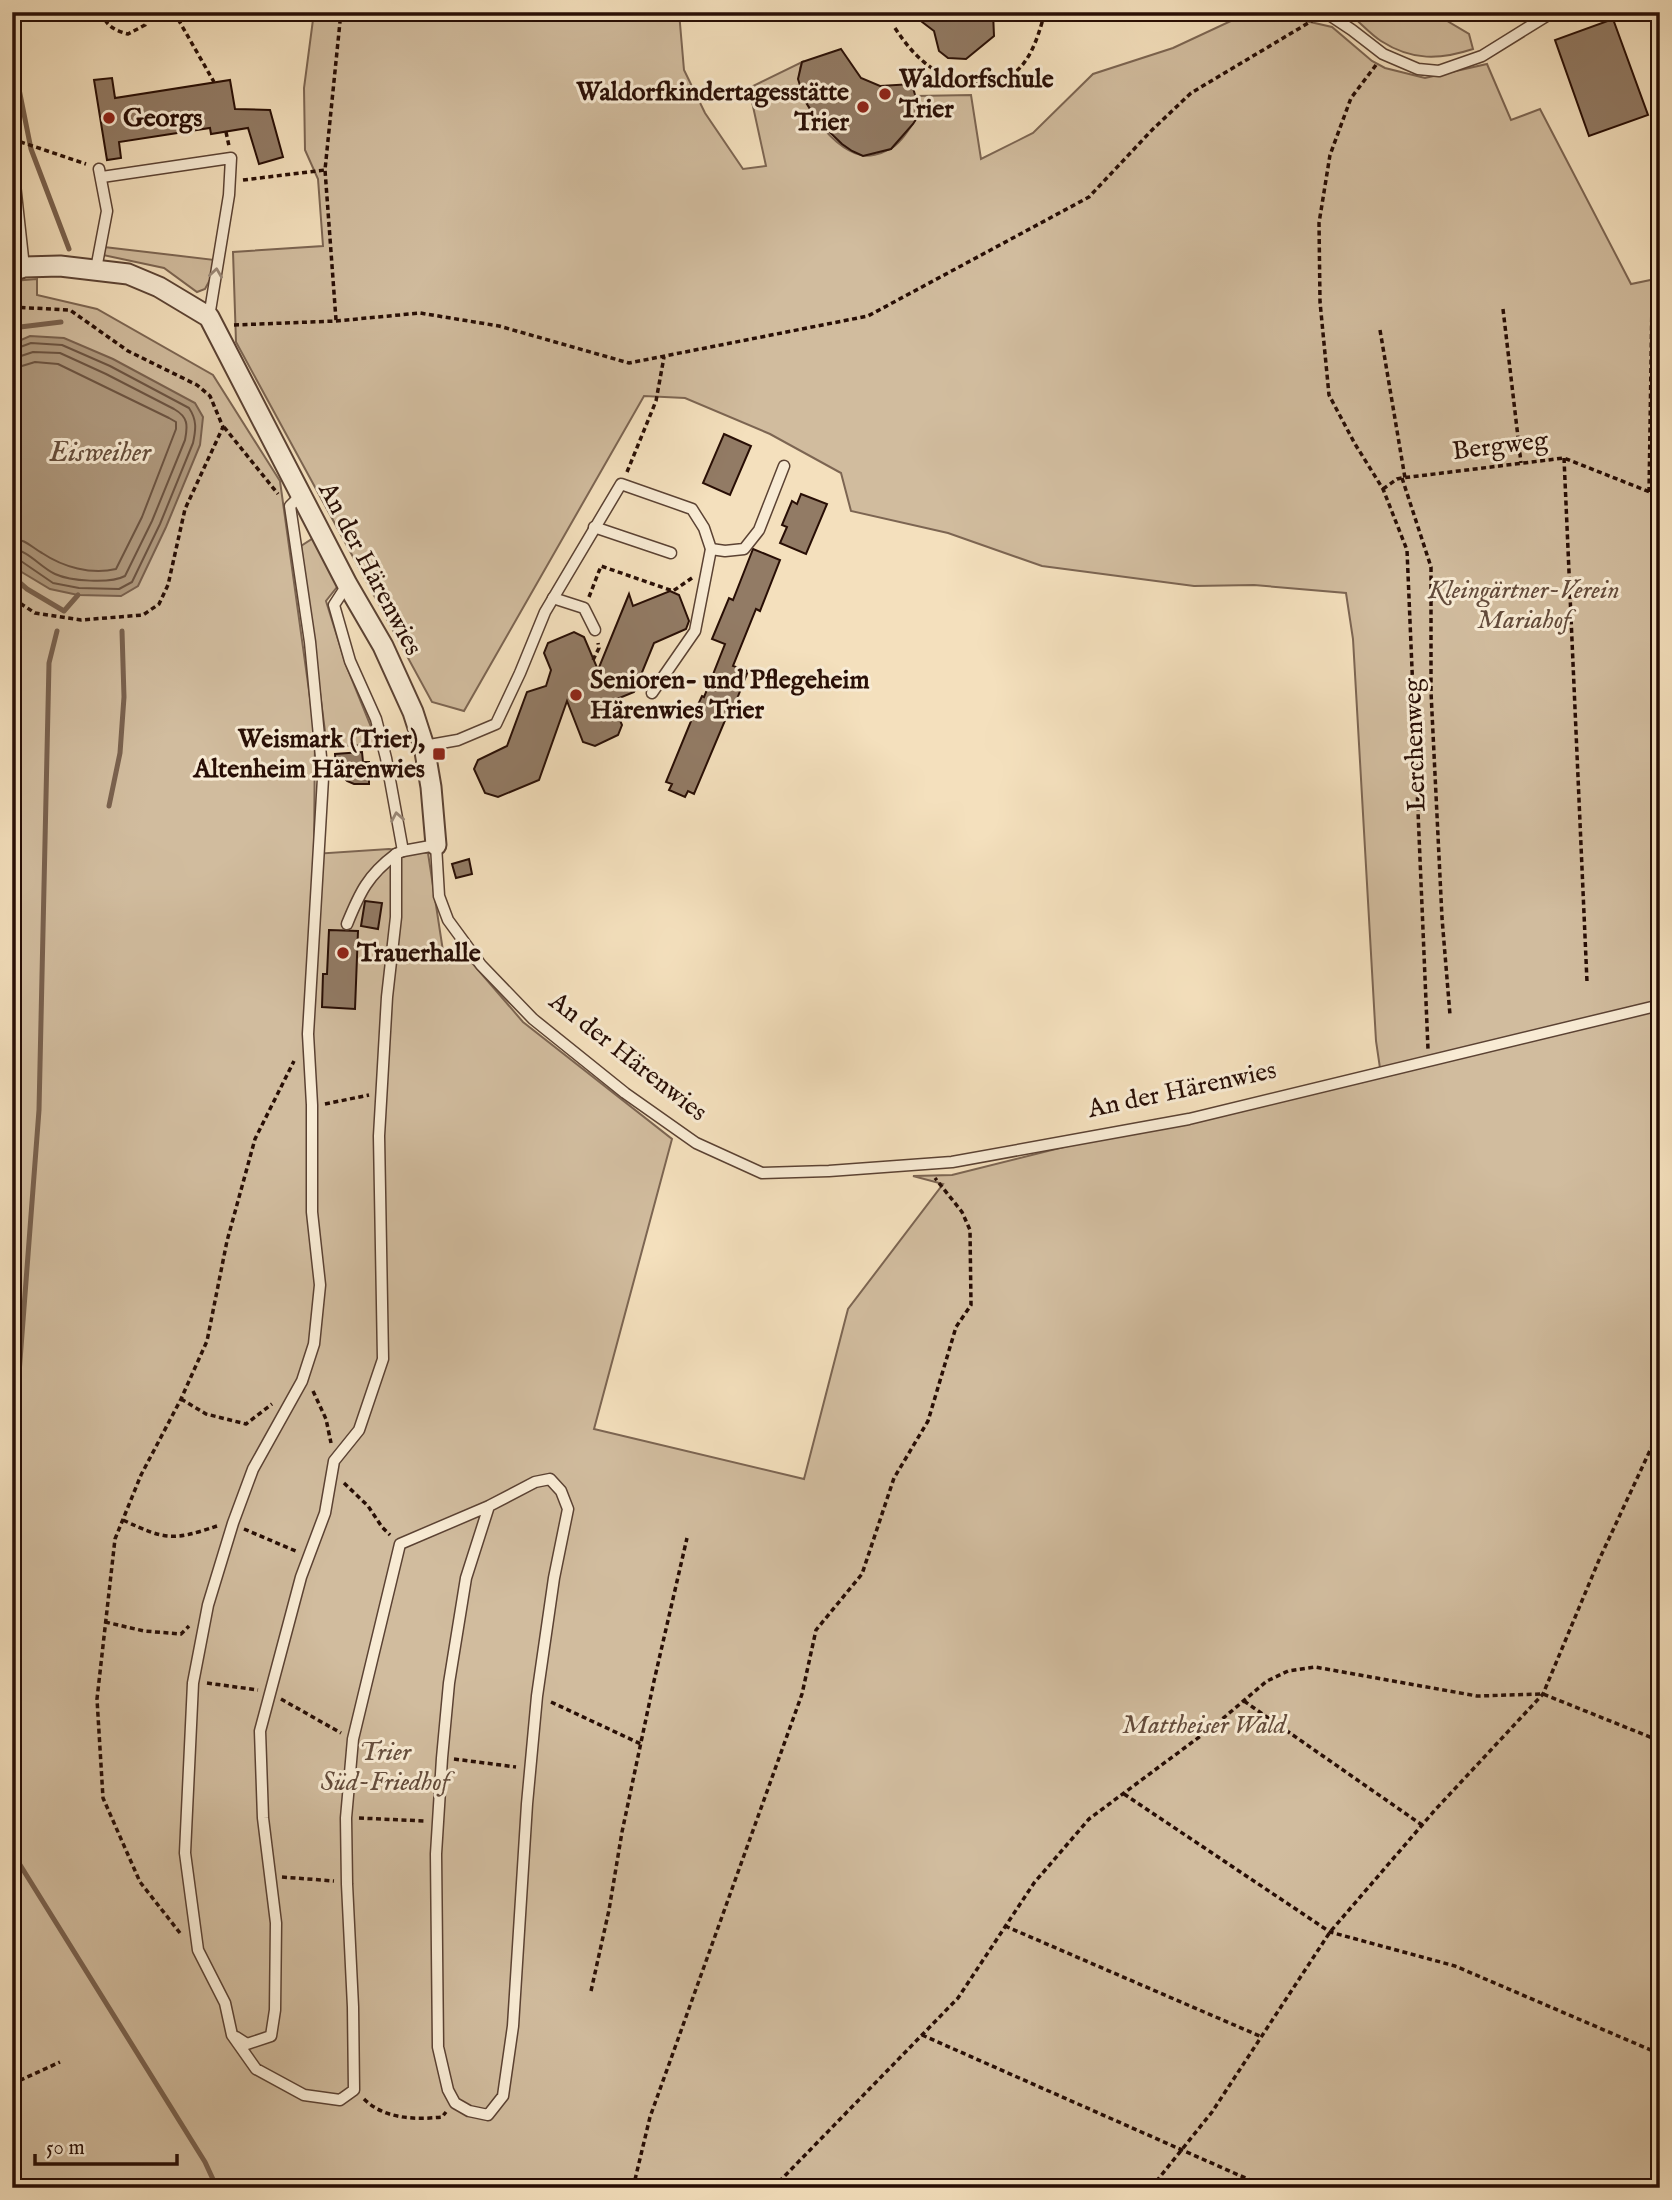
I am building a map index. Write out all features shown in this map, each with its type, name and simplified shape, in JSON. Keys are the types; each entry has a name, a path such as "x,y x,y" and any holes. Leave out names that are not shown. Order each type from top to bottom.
{"street":[{"path":"18,269 60,266 128,274 159,287 212,321"},
{"name":"An der Härenwies","path":"212,321 295,500 383,646 413,712 424,746 436,845"}],"lane":[{"path":"1325,12 1383,54 1419,69 1439,71 1482,56 1553,12"},
{"path":"12,157 18,269"},
{"path":"96,269 107,211 101,173 231,158 212,321"},
{"path":"711,549 744,549 759,530 784,466"},
{"path":"424,746 458,740 496,724 552,598 621,484 692,509 705,528 711,549 695,631 652,693"},
{"path":"295,500 323,778 308,1034 312,1105 312,1212 320,1285 314,1344 302,1381 253,1469 208,1605 193,1683 185,1853 198,1950 225,2003 232,2035 256,2069 304,2095 341,2100 354,2090 346,1818 353,1739 400,1544 489,1506 535,1482 550,1479 561,1492 568,1509 554,1578 537,1696 527,1804 513,2026 503,2096 488,2115 469,2111 455,2103 448,2090 438,2047 436,1854 449,1683 466,1578 489,1506"},
{"path":"594,527 671,553"},
{"path":"232,2035 247,2044 271,2036 275,2010 276,1923 263,1818 260,1731 301,1577 325,1513 334,1461 359,1430 383,1359 379,1136 387,997 397,917 399,852 386,758 376,719 350,661 334,605 347,584"},
{"path":"552,598 584,608 595,630"},
{"path":"347,924 356,900 375,870 399,852 436,845"},
{"name":"An der Härenwies","path":"436,845 436,878 448,920 481,965 533,1019 625,1093 696,1143 762,1173 952,1162 1189,1119 1660,1005"}],"path":[{"path":"102,12 103,19 114,31 128,34 145,25 150,12"},
{"path":"336,321 325,170 341,12"},
{"path":"895,28 906,45 928,67 957,81 978,82 1001,79 1014,73 1034,46 1044,15 1035,12"},
{"path":"212,321 336,321 420,313 499,326 629,363 868,316 1089,197 1191,93 1325,12"},
{"path":"176,13 214,82"},
{"path":"1383,54 1351,98 1330,155 1318,223 1320,302 1329,395 1383,489 1407,550 1428,1061"},
{"path":"14,139 101,173"},
{"path":"230,182 325,170"},
{"path":"1649,492 1652,300 1660,301"},
{"path":"12,307 70,310 128,351 197,385 210,396 223,427 267,484 295,500"},
{"path":"1503,309 1521,463"},
{"name":"Lerchenweg","path":"1380,330 1404,478 1431,567 1431,692 1450,1015"},
{"path":"621,484 656,401 664,356"},
{"path":"12,598 35,613 81,620 143,615 159,604 168,585 185,509 223,427"},
{"path":"1564,458 1587,982"},
{"name":"Bergweg","path":"1383,489 1397,479 1564,458 1660,496"},
{"path":"584,608 601,566 673,592"},
{"path":"198,1950 140,1882 103,1798 97,1699 105,1622 115,1539 141,1475 181,1399 207,1341 227,1241 255,1139 308,1034"},
{"path":"335,1104 381,1092"},
{"path":"633,2188 650,2117 802,1694 816,1630 862,1574 894,1478 928,1421 956,1327 971,1305 970,1230 962,1212 947,1191 922,1163"},
{"path":"302,1381 312,1388 326,1419 334,1461 344,1483 369,1506 382,1527 400,1544"},
{"path":"181,1399 206,1414 246,1424 274,1402"},
{"path":"1151,2188 1212,2112 1331,1932 1422,1825 1543,1694 1599,1560 1660,1429"},
{"path":"123,1520 156,1536 187,1536 226,1523 233,1524 285,1547"},
{"path":"592,1991 610,1910 640,1744 687,1538"},
{"path":"105,1622 144,1631 181,1634 208,1605"},
{"path":"772,2188 958,1998 1034,1883 1090,1819 1267,1681 1288,1671 1315,1667 1477,1696 1543,1694 1660,1741"},
{"path":"219,1684 270,1692"},
{"path":"537,1696 640,1744"},
{"path":"284,1700 353,1739"},
{"path":"1244,1701 1422,1825"},
{"path":"442,1758 503,1764"},
{"path":"1124,1794 1331,1932 1455,1966 1660,2054"},
{"path":"346,1818 411,1820"},
{"path":"270,1876 324,1879"},
{"path":"1005,1926 1262,2037"},
{"path":"922,2035 1268,2188"},
{"path":"12,2084 60,2062"},
{"path":"354,2090 375,2110 415,2119 442,2117 455,2103"}],"green space":[{"path":"314,12 679,12 684,70 705,113 743,169 766,166 749,88 802,62 801,89 815,118 825,131 849,150 868,156 893,147 920,113 915,96 971,95 981,159 1033,133 1093,74 1173,48 1250,12 1284,16 1332,27 1372,61 1385,68 1425,78 1487,64 1511,120 1540,109 1631,284 1660,278 1660,2188 12,2188 12,281 37,279 37,295 97,309 213,375 280,481 315,734 314,854 389,849 428,853 443,951 461,950 523,1022 672,1139 594,1429 804,1479 848,1309 943,1184 913,1176 952,1175 1380,1068 1376,1041 1353,639 1346,593 1254,585 1194,586 1042,566 948,533 851,511 841,473 770,434 685,398 644,396 464,711 432,702 236,342 233,252 323,246 318,179 305,150 304,88"},
{"path":"1347,12 1432,12 1469,34 1473,49 1438,57 1404,52 1381,41"},
{"path":"104,247 215,260 212,276 205,289 197,292 164,268 103,255"},
{"path":"315,537 341,582 326,601 346,665 378,744 327,747 301,546"}],"water":[{"name":"Eisweiher","path":"30,336 64,338 113,359 195,403 203,417 200,445 166,527 138,586 121,596 78,595 50,589 20,571 12,562 12,344"}],"building":[{"path":"909,12 993,12 994,36 966,59 948,58 939,51 934,31"},
{"path":"1613,19 1648,115 1589,136 1555,40"},
{"name":"Waldorfkindertagesstätte Trier","path":"841,49 861,78 880,86 912,84 920,113 891,149 863,156 852,151 818,121 805,101 798,79 802,62"},
{"path":"112,78 115,98 230,80 235,109 270,110 283,157 259,164 248,128 211,134 210,128 119,142 121,158 107,160 94,80"},
{"path":"724,434 751,446 730,495 703,483"},
{"path":"801,494 827,504 806,554 780,543 787,527 782,525 792,501 797,504"},
{"path":"753,549 780,560 760,611 756,609 733,666 748,671 729,719 726,718 694,794 688,791 685,797 669,790 672,784 666,782 725,644 712,639 729,598 733,600"},
{"name":"Senioren- und Pflegeheim Härenwies Trier","path":"670,591 679,595 689,621 686,629 654,643 634,692 612,701 622,725 618,735 595,746 583,742 567,701 539,780 498,797 485,793 474,769 478,760 507,746 527,692 546,686 551,670 544,653 548,643 574,632 584,637 598,670 629,594 633,606"},
{"path":"362,752 363,762 369,762 369,784 354,784 347,781 336,768 335,754"},
{"path":"469,859 472,874 456,878 452,864"},
{"path":"365,901 382,903 378,929 361,926"},
{"name":"Trauerhalle","path":"329,930 358,931 355,1009 322,1007"}],"waterway":[{"path":"12,54 31,149 69,249"},
{"path":"12,328 61,322"},
{"path":"12,576 27,589 64,611 78,595"},
{"path":"12,1466 39,1110 49,663 57,631"},
{"path":"109,806 120,753 124,697 122,631"},
{"path":"12,1743 17,1860 205,2162 217,2188"}],"place":[{"name":"Waldorfschule Trier","path":"885,94"},
{"name":"Waldorfkindertagesstätte Trier","path":"863,107"},
{"name":"Georgs","path":"109,118"},
{"name":"Senioren- und Pflegeheim Härenwies Trier","path":"576,695"},
{"name":"Weismark (Trier), Altenheim Härenwies","path":"439,754"},
{"name":"Trauerhalle","path":"343,953"}],"park label":[{"name":"Kleingärtner-Verein Mariahof","path":"1524,605"},
{"name":"Mattheiser Wald","path":"1204,1725"},
{"name":"Trier Süd-Friedhof","path":"385,1767"}]}
